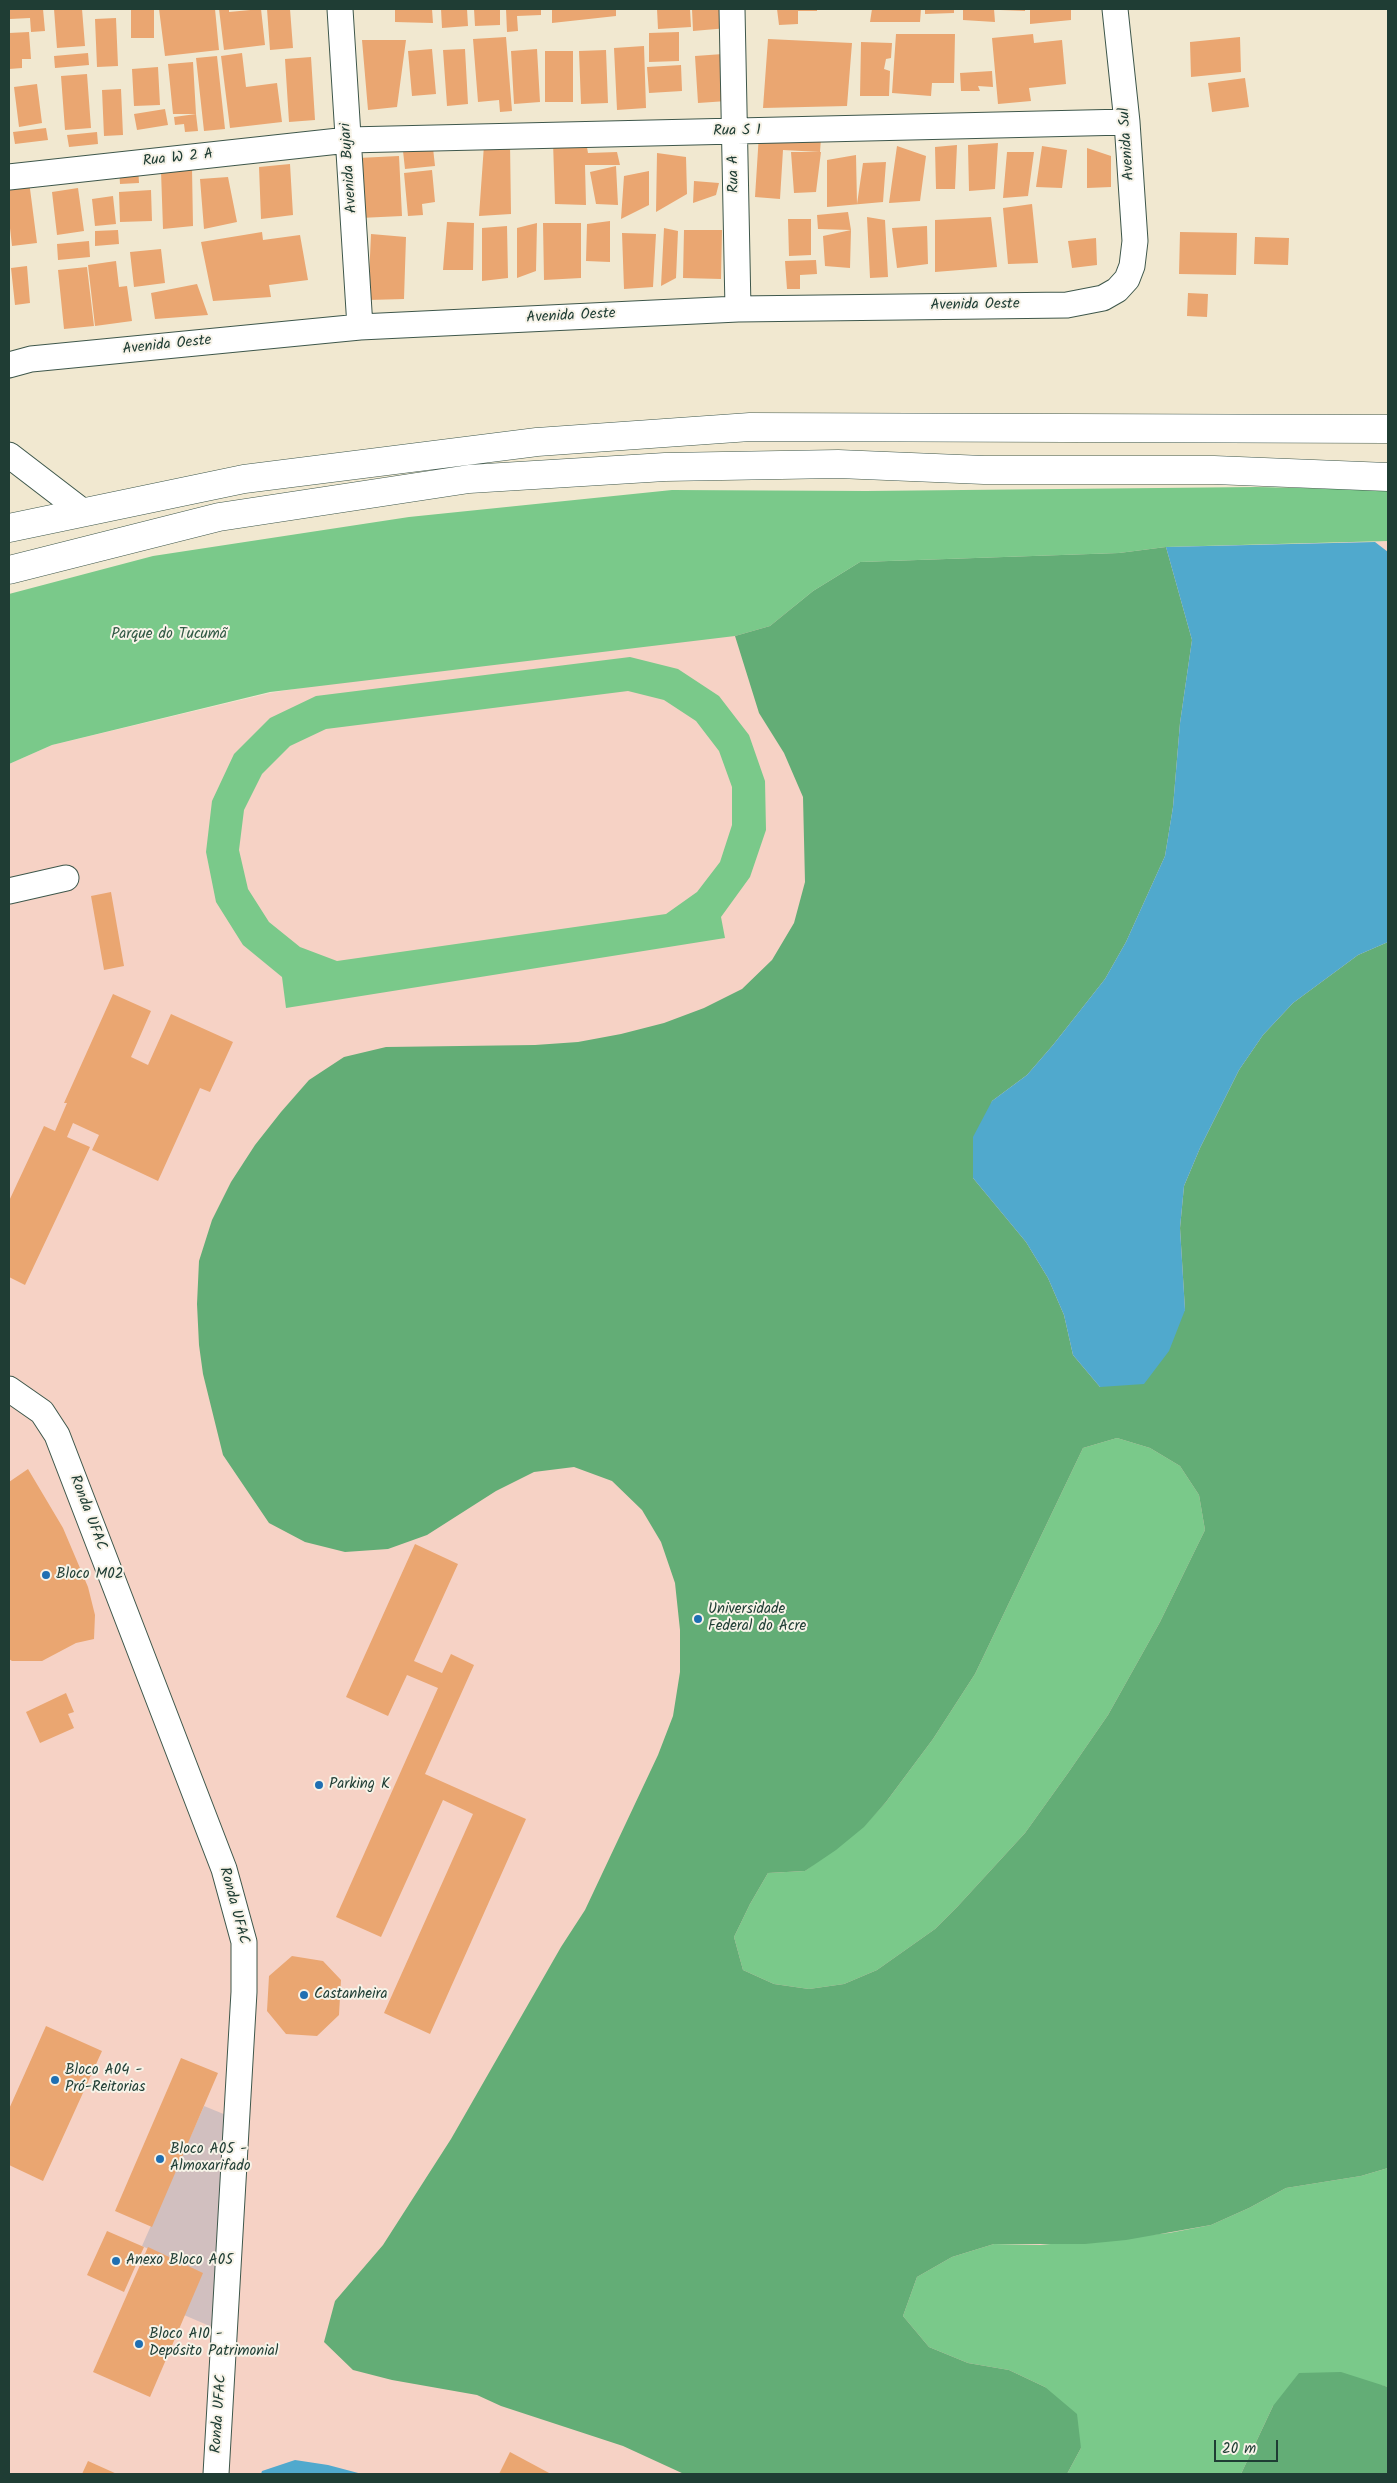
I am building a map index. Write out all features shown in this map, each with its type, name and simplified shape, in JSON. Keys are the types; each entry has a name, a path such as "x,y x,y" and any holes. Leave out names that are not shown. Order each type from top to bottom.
{"main road":[{"path":"9,528 244,478 537,442 750,427 1388,429"},
{"path":"9,570 219,517 469,479 664,467 838,464 984,470 1214,470 1388,476"}],"street":[{"name":"Avenida Bujari","path":"340,9 360,327"},
{"name":"Rua A","path":"732,9 738,309"},
{"name":"Avenida Sul","path":"1115,9 1127,122 1135,241 1132,266 1127,279"},
{"name":"Rua S 1","path":"348,140 1127,122"},
{"name":"Rua W 2 A","path":"9,178 348,140"},
{"name":"Avenida Oeste","path":"9,365 31,359 360,327 738,309 1067,305 1103,298 1118,290 1127,279"},
{"path":"9,455 82,511"},
{"path":"9,891 66,878"},
{"name":"Ronda UFAC","path":"9,1389 42,1412 56,1435 224,1869 244,1942 244,2002 216,2474"}],"shaded area":[{"name":"Universidade Federal do Acre","path":"1388,541 1388,2474 9,2474 9,764 52,745 270,693 1119,553 1166,547"},
{"path":"204,2106 226,2115 212,2327 184,2315 202,2273 142,2246"}],"green space":[{"name":"Parque do Tucumã","path":"1256,487 1388,490 1388,541 1166,547 1119,553 860,562 813,591 770,626 735,636 270,692 52,745 9,764 9,594 153,556 409,517 672,490 866,491"},
{"path":"1166,547 1192,640 1180,723 1173,807 1165,856 1126,942 1105,979 1027,1075 992,1101 973,1178 1026,1242 1048,1278 1064,1315 1073,1355 1100,1387 1185,1310 1180,1228 1184,1186 1200,1148 1239,1070 1263,1035 1293,1003 1358,955 1388,942 1388,2168 1361,2176 1286,2188 1249,2208 1211,2225 1126,2240 1085,2244 994,2244 952,2257 917,2277 903,2316 929,2347 968,2363 1009,2370 1045,2387 1077,2414 1081,2448 1067,2474 684,2474 623,2446 501,2406 477,2395 392,2380 353,2370 324,2342 335,2301 383,2245 451,2139 561,1947 585,1910 658,1755 673,1716 680,1672 680,1630 675,1583 661,1542 642,1510 612,1481 574,1467 534,1472 496,1491 427,1535 388,1549 345,1552 305,1542 269,1523 223,1455 203,1374 199,1345 197,1304 199,1261 212,1220 231,1182 255,1145 281,1112 309,1080 344,1057 386,1047 535,1045 578,1042 621,1034 664,1023 704,1008 742,989 772,960 794,923 805,882 803,797 784,753 759,713 735,636 770,626 813,591 860,562 1119,553","holes":["1117,1438 1150,1448 1180,1466 1199,1495 1205,1530 1160,1622 1108,1715 1025,1833 935,1929 877,1970 844,1984 809,1989 774,1984 743,1970 734,1937 768,1873 805,1871 836,1850 864,1827 886,1802 933,1739 975,1674 1083,1448"]},
{"path":"630,657 678,669 719,696 749,735 765,781 766,830 750,877 721,917 725,938 286,1008 282,977 243,945 216,902 206,852 212,801 234,754 270,718 316,696","holes":["628,691 664,700 696,721 719,751 732,787 732,825 720,862 697,892 666,914 337,961 300,947 269,922 248,889 239,850 244,810 262,774 290,746 326,729"]},
{"path":"1117,1438 1150,1448 1180,1466 1199,1495 1205,1530 1160,1622 1108,1715 1068,1773 1025,1833 958,1906 935,1929 877,1970 844,1984 809,1989 774,1984 743,1970 734,1937 768,1873 805,1871 863,1827 886,1802 933,1739 975,1674 1083,1448"},
{"path":"1388,2168 1388,2387 1380,2385 1273,2406 1241,2474 1067,2474 1081,2448 1045,2387 1009,2370 968,2363 929,2347 903,2316 917,2277 952,2257 994,2244 1040,2245 1169,2233 1211,2225 1249,2208 1286,2188 1361,2176"},
{"path":"1341,2372 1388,2387 1388,2474 1241,2474 1273,2406 1299,2373"}],"water":[{"path":"1375,542 1388,552 1388,942 1358,955 1293,1003 1263,1035 1239,1070 1200,1148 1184,1186 1180,1228 1185,1310 1169,1351 1144,1384 1100,1387 1073,1355 1064,1315 1048,1278 1026,1242 973,1178 973,1137 992,1101 1027,1075 1105,979 1126,942 1165,856 1173,807 1180,723 1192,640 1166,547"},
{"path":"295,2460 328,2465 362,2474 261,2474 262,2471"}],"building":[{"path":"9,9 43,9 45,31 31,32 30,18 10,19"},
{"path":"54,9 82,9 85,46 57,48"},
{"path":"131,9 154,9 154,38 131,38"},
{"path":"159,9 215,9 219,50 165,56"},
{"path":"219,9 229,9 229,12 261,9 265,45 224,50"},
{"path":"267,9 290,9 293,48 270,50"},
{"path":"395,9 432,9 433,23 395,22"},
{"path":"441,9 467,9 468,26 442,28"},
{"path":"474,9 500,9 500,25 475,26"},
{"path":"506,9 541,9 541,15 517,16 518,31 507,32"},
{"path":"552,9 616,9 616,16 552,23"},
{"path":"657,9 690,9 691,27 658,29"},
{"path":"692,9 727,9 728,28 693,31"},
{"path":"777,9 817,9 817,11 798,11 798,24 779,25"},
{"path":"872,9 921,9 920,22 870,22"},
{"path":"925,9 954,9 954,13 925,14"},
{"path":"963,9 994,9 995,22 963,20"},
{"path":"1025,9 1025,11 1000,10"},
{"path":"1030,9 1071,9 1071,20 1030,24"},
{"path":"116,18 118,66 97,67 95,19"},
{"path":"29,32 31,59 22,59 22,68 9,69 9,33"},
{"path":"679,32 679,61 649,62 649,33"},
{"path":"896,34 955,34 954,83 932,83 931,96 892,93"},
{"path":"1033,34 1034,43 1062,40 1066,84 1029,88 1031,101 998,104 992,38"},
{"path":"506,37 512,111 500,112 499,100 478,102 473,39"},
{"path":"1240,37 1241,72 1191,77 1190,42"},
{"path":"768,39 852,43 847,106 763,108"},
{"path":"362,40 406,40 397,107 368,110"},
{"path":"861,42 892,43 891,58 886,59 884,69 890,71 889,96 860,96"},
{"path":"644,46 646,108 617,110 614,48"},
{"path":"432,49 436,94 412,96 408,51"},
{"path":"465,49 468,104 447,106 443,50"},
{"path":"537,49 540,102 514,104 511,51"},
{"path":"606,50 608,103 581,104 579,51"},
{"path":"545,51 573,51 573,102 545,102"},
{"path":"88,53 89,65 55,68 54,56"},
{"path":"242,53 246,87 277,83 282,122 230,128 221,56"},
{"path":"723,54 727,101 698,103 695,56"},
{"path":"217,56 225,129 204,131 196,58"},
{"path":"311,57 315,120 289,122 285,59"},
{"path":"193,62 196,114 173,114 168,64"},
{"path":"681,65 682,91 649,93 647,67"},
{"path":"158,67 160,105 134,106 132,69"},
{"path":"992,71 993,87 978,86 980,91 961,91 960,73"},
{"path":"87,74 91,128 65,130 61,76"},
{"path":"1245,78 1249,107 1212,112 1208,83"},
{"path":"37,84 42,123 19,127 14,87"},
{"path":"121,89 123,135 104,136 102,90"},
{"path":"165,109 168,125 137,130 134,114"},
{"path":"196,114 198,131 185,132 184,124 175,125 174,117"},
{"path":"46,128 48,140 15,144 13,132"},
{"path":"97,132 98,144 69,147 67,135"},
{"path":"759,134 821,138 820,152 783,150 780,199 755,197"},
{"path":"553,142 586,142 588,153 617,152 620,165 585,165 586,205 555,204"},
{"path":"510,143 511,214 479,216 484,145"},
{"path":"998,143 995,189 969,191 968,145"},
{"path":"957,145 955,189 936,189 935,147"},
{"path":"897,146 926,156 920,201 889,203"},
{"path":"1042,146 1067,150 1062,188 1036,187"},
{"path":"433,148 435,166 405,169 403,151"},
{"path":"1087,148 1111,156 1111,187 1087,188"},
{"path":"791,152 821,152 816,192 794,193"},
{"path":"1007,152 1034,152 1028,196 1003,198"},
{"path":"657,153 686,157 687,194 656,212"},
{"path":"856,155 857,204 863,163 886,162 883,202 827,207 827,160"},
{"path":"399,156 402,216 360,218 358,158"},
{"path":"290,164 293,215 261,219 259,167"},
{"path":"138,165 139,183 120,184 119,167"},
{"path":"616,166 618,205 596,204 590,172"},
{"path":"192,168 193,226 163,229 161,171"},
{"path":"432,170 435,202 422,204 423,215 408,216 404,173"},
{"path":"649,171 649,205 621,219 624,176"},
{"path":"228,177 237,222 204,229 200,179"},
{"path":"29,181 37,243 12,246 9,219 9,184"},
{"path":"694,181 719,183 716,195 693,203"},
{"path":"78,188 84,231 57,235 52,192"},
{"path":"151,190 152,221 120,222 119,192"},
{"path":"113,196 116,224 95,226 92,199"},
{"path":"1032,204 1038,263 1008,264 1003,208"},
{"path":"848,212 851,230 818,229 817,215"},
{"path":"867,217 885,220 888,277 870,278"},
{"path":"991,217 997,267 935,272 935,220"},
{"path":"788,219 811,219 811,255 789,256"},
{"path":"610,221 610,262 586,261 587,224"},
{"path":"447,222 474,223 473,270 443,270"},
{"path":"537,223 536,271 517,278 517,228"},
{"path":"543,223 581,223 581,278 544,280"},
{"path":"507,226 508,278 482,281 482,228"},
{"path":"927,226 928,264 897,268 892,228"},
{"path":"664,228 678,231 676,278 661,286"},
{"path":"118,230 119,244 95,246 95,231"},
{"path":"684,230 722,230 721,279 683,278"},
{"path":"851,230 850,268 825,266 823,236"},
{"path":"262,232 263,240 300,235 308,280 269,285 271,297 213,301 201,242"},
{"path":"1180,232 1237,233 1236,275 1179,274"},
{"path":"622,233 656,234 653,287 624,289"},
{"path":"371,234 406,237 404,299 368,300"},
{"path":"1255,237 1289,238 1288,265 1254,264"},
{"path":"1096,238 1097,265 1072,268 1068,241"},
{"path":"89,241 90,257 58,260 57,244"},
{"path":"161,249 165,283 134,287 130,252"},
{"path":"816,260 817,274 800,275 800,289 787,289 785,261"},
{"path":"116,261 119,287 127,286 132,321 95,326 88,265"},
{"path":"27,266 30,303 15,305 11,268"},
{"path":"87,267 94,326 64,329 58,270"},
{"path":"197,284 208,315 155,319 151,293"},
{"path":"1188,293 1208,294 1207,317 1187,316"},
{"path":"111,892 124,966 104,970 91,896"},
{"path":"113,994 151,1011 131,1057 148,1065 171,1014 233,1042 210,1092 200,1088 158,1181 92,1150 99,1135 73,1123 67,1137 90,1147 25,1285 9,1277 9,1201 44,1126 55,1131 67,1103 64,1103"},
{"name":"Bloco M02","path":"28,1469 63,1528 88,1587 95,1615 94,1639 76,1643 42,1661 12,1661 9,1659 9,1482"},
{"path":"415,1544 458,1564 414,1661 442,1673 451,1654 474,1665 425,1774 526,1819 430,2034 384,2013 473,1814 443,1800 381,1937 336,1917 438,1688 407,1675 388,1716 346,1697"},
{"path":"66,1693 74,1712 68,1714 74,1728 40,1743 26,1712"},
{"name":"Castanheira","path":"292,1956 323,1961 341,1980 339,2015 317,2036 286,2034 267,2011 269,1976"},
{"name":"Bloco A04 - Pró-Reitorias","path":"46,2026 102,2051 43,2181 9,2165 9,2109"},
{"name":"Bloco A05 - Almoxarifado","path":"181,2058 218,2073 152,2227 115,2211"},
{"name":"Anexo Bloco A05","path":"107,2231 144,2247 124,2292 87,2275"},
{"name":"Bloco A10 - Depósito Patrimonial","path":"148,2247 203,2273 150,2397 93,2372"},
{"path":"510,2452 551,2474 499,2474"},
{"path":"88,2461 117,2474 82,2474"}],"place":[{"name":"Bloco M02","path":"46,1575"},
{"name":"Universidade Federal do Acre","path":"698,1619"},
{"name":"Parking K","path":"319,1785"},
{"name":"Castanheira","path":"304,1995"},
{"name":"Bloco A04 - Pró-Reitorias","path":"55,2080"},
{"name":"Bloco A05 - Almoxarifado","path":"160,2159"},
{"name":"Anexo Bloco A05","path":"116,2261"},
{"name":"Bloco A10 - Depósito Patrimonial","path":"139,2344"}]}
